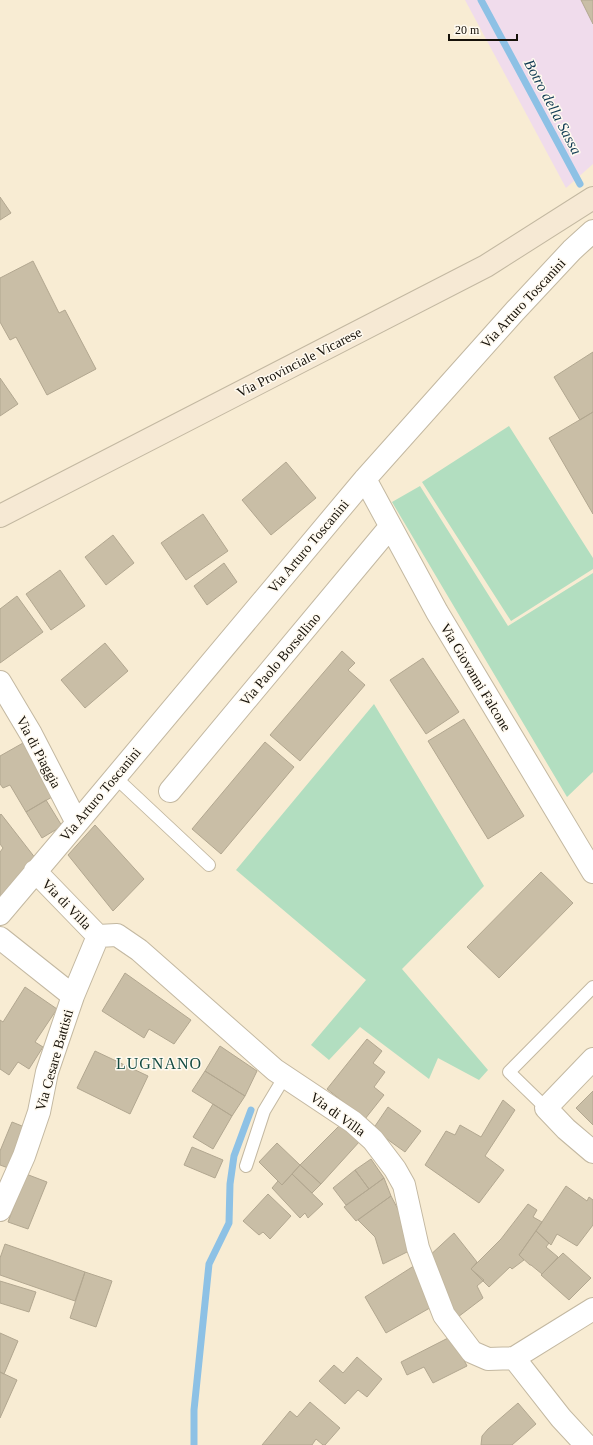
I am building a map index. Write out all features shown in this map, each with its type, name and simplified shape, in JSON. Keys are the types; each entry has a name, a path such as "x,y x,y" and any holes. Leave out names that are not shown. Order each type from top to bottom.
{"main road":[{"name":"Via Provinciale Vicarese","path":"0,516 486,266 564,218 593,198"}],"street":[{"path":"564,218 593,202"},
{"name":"Via Arturo Toscanini","path":"0,914 365,479 515,311 572,250 593,231"},
{"name":"Via Giovanni Falcone","path":"365,479 437,612 593,872"},
{"name":"Via Paolo Borsellino","path":"170,791 390,527"},
{"name":"Via di Piaggia","path":"0,682 30,734 77,823"},
{"name":"Via di Villa","path":"35,871 98,936 117,936 139,950 275,1070 353,1122 373,1140 395,1169 404,1185 418,1248 444,1315 472,1352 488,1359 514,1358 593,1309"},
{"path":"73,996 98,936"},
{"name":"Via Cesare Battisti","path":"0,938 73,996 48,1072 39,1112 24,1156 0,1210"},
{"path":"593,1059 546,1108 566,1129 593,1152"},
{"path":"514,1358 562,1418 586,1445"}],"lane":[{"path":"115,777 209,865"},
{"path":"546,1108 509,1072 593,987"},
{"path":"246,1166 264,1111 285,1076"}],"shaded area":[{"path":"465,0 593,0 593,164 566,188"}],"green space":[{"path":"509,426 593,558 593,569 511,621 422,482"},
{"path":"420,486 508,626 593,573 593,772 567,797 392,502"},
{"path":"374,704 484,886 402,969 488,1070 479,1080 438,1058 429,1079 360,1027 329,1060 311,1045 366,980 236,870"}],"building":[{"path":"581,0 593,0 593,24"},
{"path":"0,197 11,213 0,220"},
{"path":"33,261 59,313 65,310 96,369 47,395 16,337 10,340 0,322 0,278"},
{"path":"593,352 593,412 580,420 554,377"},
{"path":"0,378 18,404 0,416"},
{"path":"593,412 593,514 549,438"},
{"path":"286,462 316,498 271,535 242,500"},
{"path":"203,514 228,551 186,580 161,543"},
{"path":"113,535 134,563 106,585 85,557"},
{"path":"224,563 237,582 207,605 194,586"},
{"path":"60,570 85,606 51,630 26,594"},
{"path":"17,596 43,632 0,663 0,609"},
{"path":"105,643 128,671 85,708 61,680"},
{"path":"342,651 355,663 348,670 365,685 300,761 270,735"},
{"path":"423,658 459,712 426,734 390,680"},
{"path":"464,719 524,816 488,839 428,741"},
{"path":"265,742 294,767 221,854 192,829"},
{"path":"23,743 52,797 26,812 10,785 3,788 0,784 0,756"},
{"path":"46,800 62,826 42,838 26,812"},
{"path":"1,814 36,859 0,899 0,852 3,848 0,844"},
{"path":"95,825 144,879 113,911 68,855"},
{"path":"541,872 573,903 499,978 467,947"},
{"path":"125,973 191,1020 174,1044 149,1029 144,1038 102,1011"},
{"path":"25,987 57,1009 35,1042 43,1047 29,1069 18,1062 9,1075 0,1069 0,1020 3,1022"},
{"path":"367,1039 382,1051 373,1063 385,1072 374,1087 384,1095 365,1119 327,1089"},
{"path":"220,1046 257,1071 245,1096 205,1071"},
{"path":"95,1051 148,1076 130,1114 77,1088"},
{"path":"205,1071 245,1096 232,1116 192,1091"},
{"path":"593,1091 593,1125 576,1108"},
{"path":"503,1100 515,1110 485,1156 504,1170 479,1203 425,1165 446,1131 455,1135 460,1125 481,1137"},
{"path":"213,1104 232,1116 213,1149 193,1137"},
{"path":"388,1107 421,1131 405,1152 373,1129"},
{"path":"12,1122 27,1128 11,1169 0,1165 0,1151"},
{"path":"341,1124 360,1141 321,1184 300,1165"},
{"path":"277,1143 300,1165 282,1185 259,1162"},
{"path":"192,1147 223,1160 215,1178 184,1165"},
{"path":"371,1159 384,1178 369,1189 355,1170"},
{"path":"300,1165 321,1184 312,1193 292,1174"},
{"path":"355,1170 369,1189 346,1205 333,1188"},
{"path":"26,1174 47,1182 28,1229 8,1222"},
{"path":"292,1174 323,1204 308,1218 305,1213 300,1218 272,1188 278,1181 282,1185"},
{"path":"384,1178 391,1196 356,1221 344,1207"},
{"path":"566,1186 587,1201 589,1197 593,1200 593,1225 577,1246 557,1234 551,1245 536,1231"},
{"path":"268,1194 291,1216 270,1239 263,1232 259,1235 243,1221"},
{"path":"391,1196 402,1217 409,1251 383,1264 375,1237 358,1220"},
{"path":"528,1204 537,1210 533,1217 542,1222 519,1255 524,1260 512,1269 510,1267 489,1287 471,1269 501,1239"},
{"path":"536,1231 549,1243 546,1247 558,1257 542,1274 519,1255"},
{"path":"454,1233 477,1262 471,1269 484,1280 477,1286 483,1298 454,1320 427,1258"},
{"path":"5,1244 85,1272 75,1301 0,1275 0,1258"},
{"path":"563,1253 591,1278 569,1300 541,1275"},
{"path":"420,1262 435,1305 386,1333 365,1297"},
{"path":"85,1272 112,1281 96,1327 70,1318"},
{"path":"0,1281 36,1292 29,1312 0,1303"},
{"path":"0,1333 18,1341 4,1374 0,1372"},
{"path":"452,1336 467,1366 433,1383 424,1367 407,1375 401,1362"},
{"path":"357,1357 382,1379 367,1397 358,1390 345,1404 319,1381 334,1365 343,1373"},
{"path":"0,1372 17,1380 0,1418"},
{"path":"310,1402 340,1428 325,1445 316,1439 312,1445 262,1445 290,1411 297,1417"},
{"path":"518,1403 536,1424 512,1445 481,1445 482,1436 488,1429"}],"waterway":[{"name":"Botro della Sassa","path":"481,0 580,184"},
{"path":"194,1445 194,1410 209,1264 229,1223 230,1184 234,1156 251,1110"}],"district":[{"name":"LUGNANO","path":"159,1063"}]}
